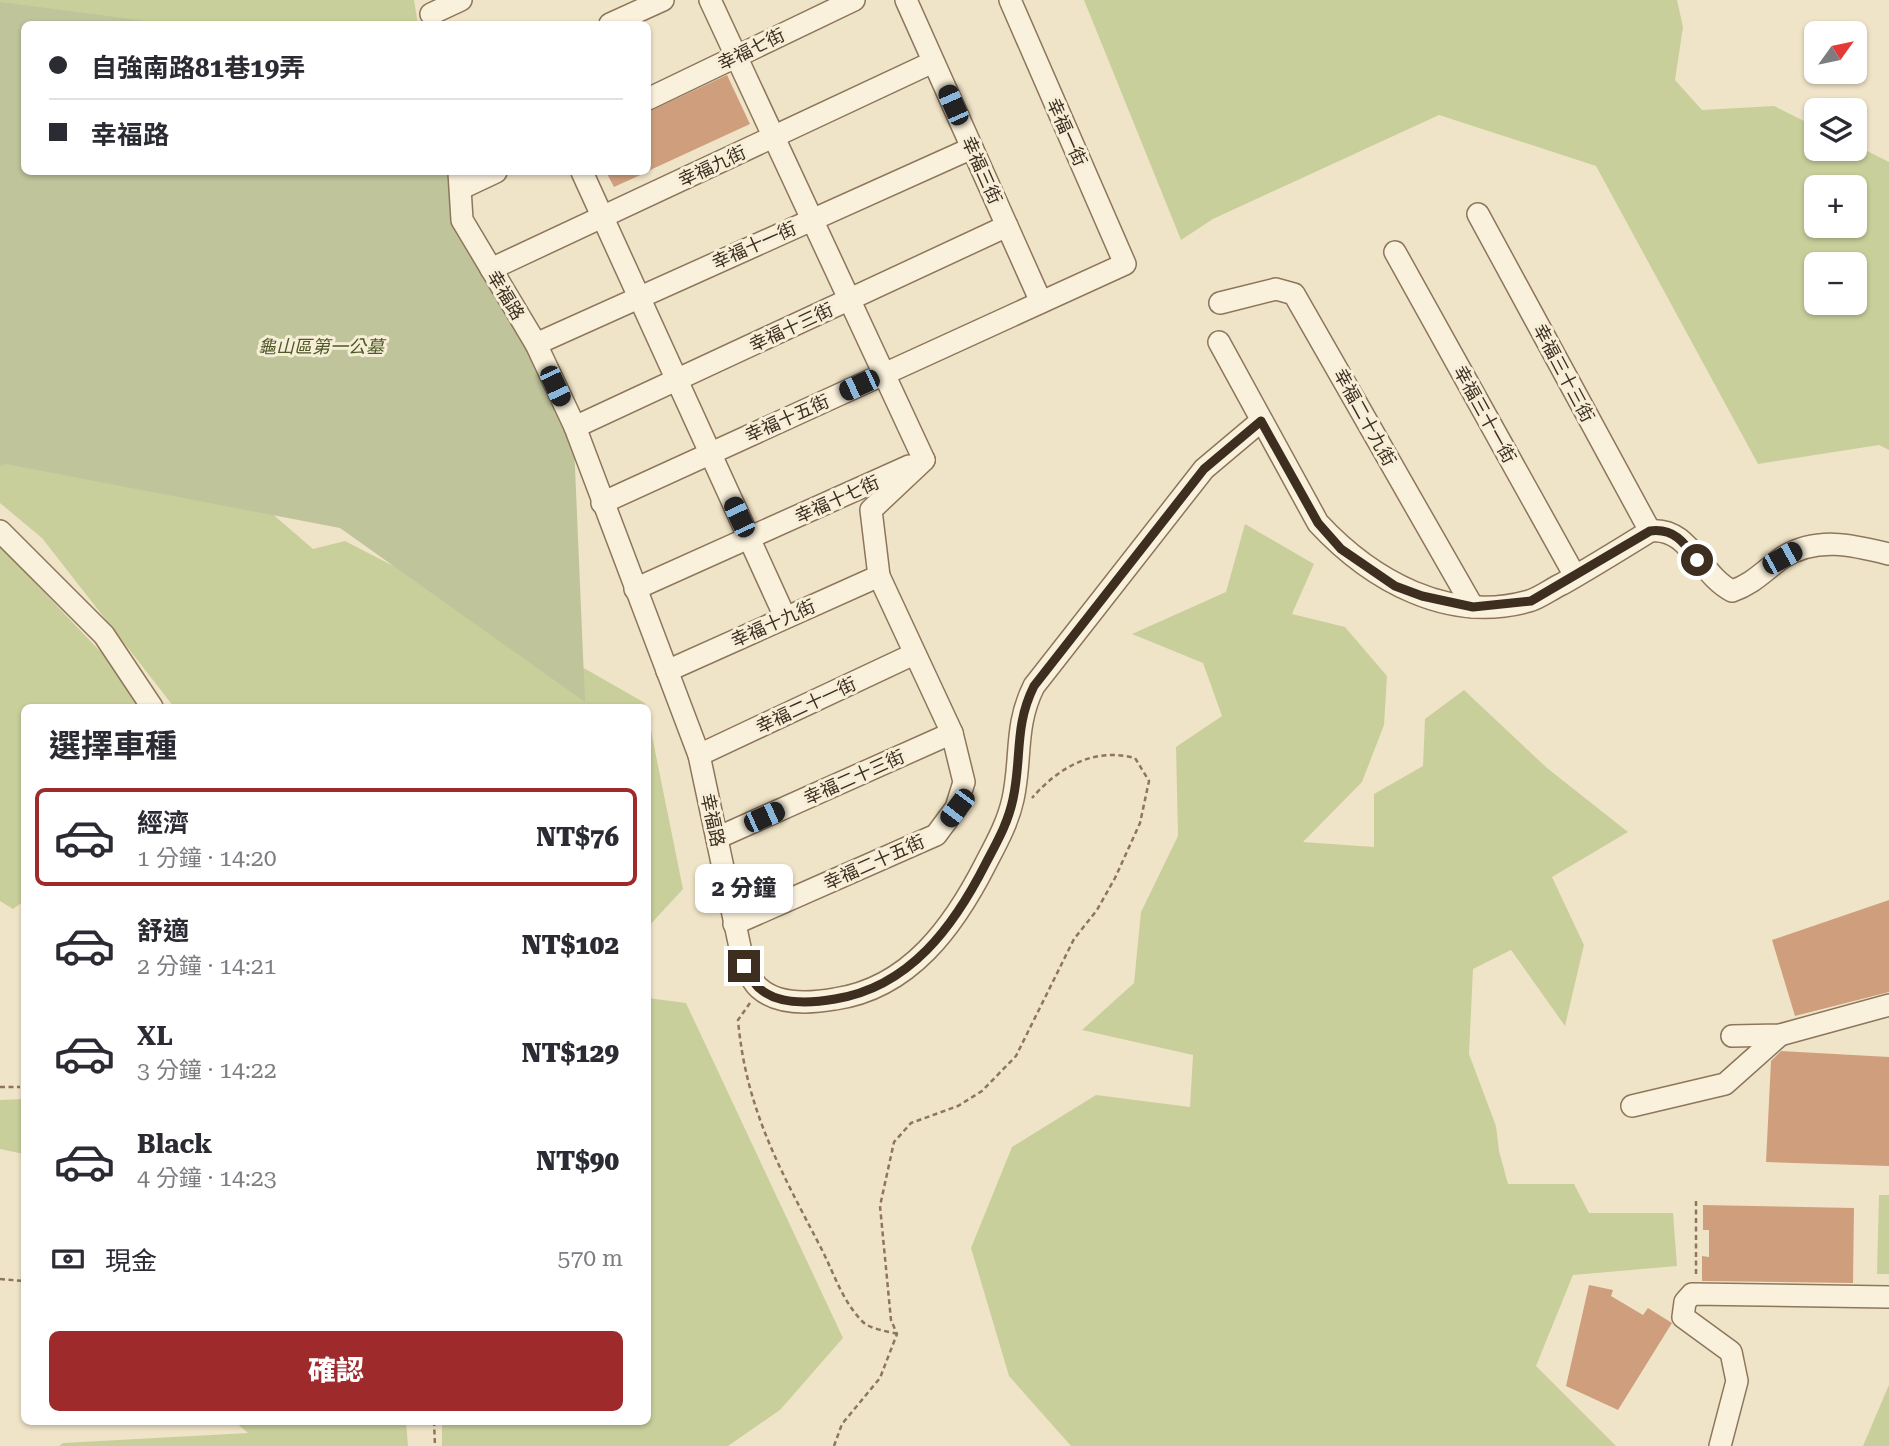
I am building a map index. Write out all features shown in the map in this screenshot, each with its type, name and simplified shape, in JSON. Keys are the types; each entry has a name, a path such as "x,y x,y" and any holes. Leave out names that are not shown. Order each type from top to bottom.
{"street":[{"path":"432,13 461,0"},
{"path":"617,21 663,0"},
{"path":"710,0 924,460 871,510 879,576 952,733"},
{"name":"幸福七街","path":"651,98 854,0"},
{"name":"幸福三街","path":"906,0 1041,302"},
{"name":"幸福一街","path":"1010,0 1125,264"},
{"name":"幸福九街","path":"491,270 933,62"},
{"name":"幸福十一街","path":"536,344 972,148"},
{"path":"461,180 483,175"},
{"path":"583,175 785,617"},
{"name":"幸福路","path":"461,180 462,220 536,344 575,427 699,755 744,966 760,989"},
{"name":"幸福三十三街","path":"1478,214 1650,531"},
{"name":"幸福十三街","path":"575,427 1007,226"},
{"name":"幸福三十一街","path":"1395,252 1575,576"},
{"name":"幸福十五街","path":"602,503 1125,264"},
{"name":"幸福二十九街","path":"1220,303 1276,289 1294,295 1473,607"},
{"path":"1219,342 1318,523 1341,549 1395,586 1422,596 1473,607 1531,601 1650,531 1662,529 1673,533 1684,542 1711,578 1732,591 1744,587 1782,558 1806,546 1851,544 1889,554"},
{"path":"760,989 801,1005 863,995 910,965 933,945 964,907 1004,830 1017,778 1023,708 1034,686 1204,469 1261,421"},
{"name":"幸福十七街","path":"635,589 924,460"},
{"path":"0,531 104,635 150,704"},
{"name":"幸福十九街","path":"667,671 879,576"},
{"name":"幸福二十一街","path":"699,755 914,654"},
{"name":"幸福二十五街","path":"734,924 936,835 957,808 964,782 952,733"},
{"name":"幸福二十三街","path":"717,838 952,733"},
{"path":"1732,1036 1780,1035 1889,1004"},
{"path":"1632,1106 1725,1084 1780,1035"},
{"path":"1720,1446 1737,1381 1731,1352 1682,1317 1685,1302 1696,1294 1889,1297"}],"path":[{"path":"834,1446 842,1424 880,1378 897,1334 891,1320 880,1206 894,1142 911,1123 958,1106 982,1091 1016,1056 1074,939 1097,910 1115,878 1140,823 1149,780 1135,758 1118,753 1102,755 1063,768 1046,781 1028,807"},
{"path":"760,989 738,1020 741,1056 749,1092 768,1143 845,1300 865,1325 897,1334"},
{"path":"0,1087 20,1087"},
{"path":"1696,1200 1696,1294"},
{"path":"0,1279 21,1281"},
{"path":"434,1425 435,1446"}],"green space":[{"path":"0,0 414,0 418,21 21,21 21,23 0,17"},
{"path":"1084,0 1677,0 1683,27 1675,80 1702,110 1774,106 1804,121 1804,161 1867,161 1867,151 1889,162 1889,450 1879,445 1758,464 1596,166 1439,115 1213,219 1181,240"},
{"name":"龜山區第一公墓","path":"0,2 147,21 21,21 21,175 454,175 456,188 574,444 585,702 340,528 6,464 0,466"},
{"path":"0,463 232,479 313,549 345,541 512,627 645,704 172,704 42,538 0,503"},
{"path":"1245,524 1314,564 1292,614 1345,627 1387,676 1384,725 1362,782 1303,842 1374,847 1374,794 1423,766 1425,719 1464,690 1547,768 1628,832 1552,877 1584,945 1565,1026 1511,950 1473,969 1469,1054 1496,1126 1499,1151 1508,1184 1574,1184 1589,1213 1673,1213 1677,1266 1573,1275 1536,1366 1616,1446 1071,1446 1009,1376 971,1248 1012,1147 1096,1095 1190,1107 1193,1055 1082,1030 1134,983 1141,912 1178,836 1176,747 1222,716 1203,663 1132,634 1226,592"},
{"path":"0,546 115,667 136,704 21,704 21,903 13,909 0,901"},
{"path":"651,731 683,889 651,924"},
{"path":"651,998 686,1003 843,1338 780,1410 728,1446 442,1446 442,1425 651,1425"},
{"path":"21,1099 21,1153 0,1149 0,1100"},
{"path":"1879,1195 1889,1195 1889,1274 1877,1274"},
{"path":"1889,1385 1889,1446 1863,1446 1888,1387"},
{"path":"239,1425 406,1425 408,1446 59,1446 63,1443 248,1433"}],"building":[{"path":"727,75 750,124 651,170 651,111"},
{"path":"608,175 640,175 614,187"},
{"path":"1889,900 1889,992 1795,1016 1772,940"},
{"path":"1781,1051 1889,1057 1889,1166 1766,1162 1771,1061"},
{"path":"1703,1205 1854,1208 1853,1283 1702,1281 1702,1256 1709,1257 1709,1230 1703,1230"},
{"path":"1589,1285 1613,1290 1611,1296 1643,1315 1648,1308 1672,1323 1618,1410 1566,1386"}],"route":[{"path":"744,966 760,989 801,1005 863,995 910,965 933,945 964,907 1004,830 1013,803 1017,778 1019,727 1023,708 1034,686 1204,469 1261,421 1318,523 1341,549 1395,586 1422,596 1473,607 1499,607 1531,601 1650,531 1662,529 1673,533 1684,542 1697,560"}]}
